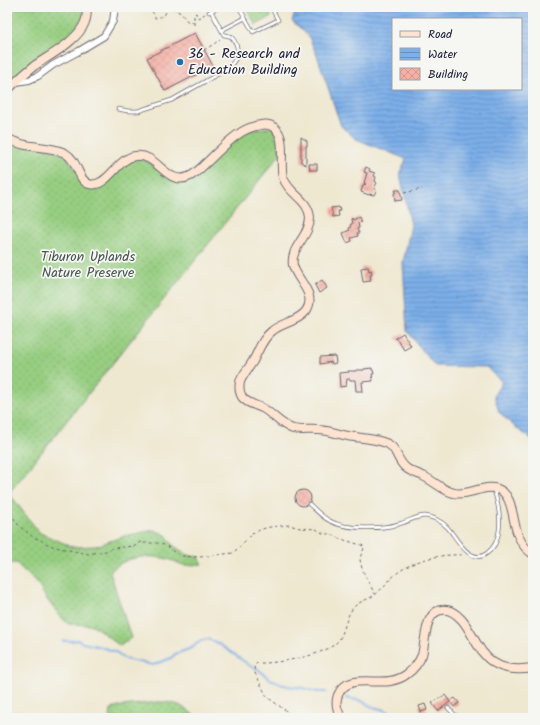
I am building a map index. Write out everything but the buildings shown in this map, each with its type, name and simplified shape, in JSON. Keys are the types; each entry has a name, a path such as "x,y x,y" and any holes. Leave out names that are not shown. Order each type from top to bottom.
{"street":[{"path":"7,91 33,67 78,34 85,24 87,7"},
{"path":"16,82 29,80 38,76 53,65 104,36 113,21 115,7"},
{"path":"7,138 16,143 54,149 68,154 74,161 82,179 85,182 92,184 102,182 122,162 135,156 145,156 174,177 180,179 186,178 196,173 242,131 261,124 267,124 273,127 278,131 281,140 284,182 306,206 310,216 309,227 295,252 293,262 295,271 308,293 309,302 304,313 299,317 277,327 264,339 254,360 241,380 239,388 242,396 245,400 267,411 283,424 292,429 321,430 386,443 393,448 407,469 431,480 450,492 462,494 485,488 494,488 501,491 507,497 511,506 514,525 519,538 524,546 533,554"},
{"path":"342,718 336,703 340,691 353,683 363,681 390,681 399,679 410,672 417,664 421,655 430,620 433,615 440,611 450,611 460,618 481,651 494,664 508,669 533,668"}],"lane":[{"path":"118,109 138,111 172,100 233,64 238,48 233,38 229,35 224,35 210,12 219,7"},
{"path":"239,7 253,32 278,20 271,7"},
{"path":"222,30 245,18"},
{"path":"309,504 331,522 342,526 386,527 400,524 420,516 436,519 446,526 465,550 471,555 478,557 484,555 492,548 497,539 499,526 498,508 494,488"},
{"path":"448,708 458,718"}],"path":[{"path":"129,7 149,9 155,15 155,18 164,16 168,7"},
{"path":"174,7 175,10 181,13 188,22 194,22"},
{"path":"194,25 194,14 196,13 198,18 210,12"},
{"path":"204,50 224,35"},
{"path":"404,193 422,189"},
{"path":"7,508 19,526 34,538 40,539 43,542 55,547 88,554 106,552 113,548 135,546 140,542 158,543 167,546 182,556 200,557 233,553 253,533 270,527 289,526 316,529 324,534 330,534 364,546 360,558 364,572 375,594"},
{"path":"296,718 267,697 255,673 254,666 257,663 293,659 328,649 338,642 344,631 349,614 355,606 375,594 400,571 420,561 439,556 471,555"}],"green space":[{"path":"7,7 87,7 85,23 7,91"},
{"path":"246,7 266,7 271,17 256,25"},
{"name":"Tiburon Uplands Nature Preserve","path":"273,127 281,153 9,493 40,533 73,547 96,546 124,536 154,530 166,535 174,546 188,555 198,557 202,564 183,565 163,558 139,557 123,562 110,572 131,638 120,646 93,625 68,624 46,598 37,583 16,563 7,563 7,138 63,152 80,176 92,184 135,156 183,179 242,131"},
{"path":"158,702 179,705 188,710 197,718 110,718 111,709 122,706"}],"water":[{"path":"298,7 533,7 533,440 516,428 499,412 494,395 502,382 486,367 435,366 407,331 403,263 411,225 400,174 406,159 356,139 341,126 318,58 308,35 292,21 294,15 300,11"}],"waterway":[{"path":"63,641 78,640 83,643 116,652 125,659 153,665 171,658 175,654 192,648 203,640 208,639 219,644 250,666 258,669 267,677 280,684 317,692 326,692"},
{"path":"346,698 362,701 372,707 382,709 393,714 397,718"}],"place":[{"name":"36 - Research and Education Building","path":"180,62"}]}
